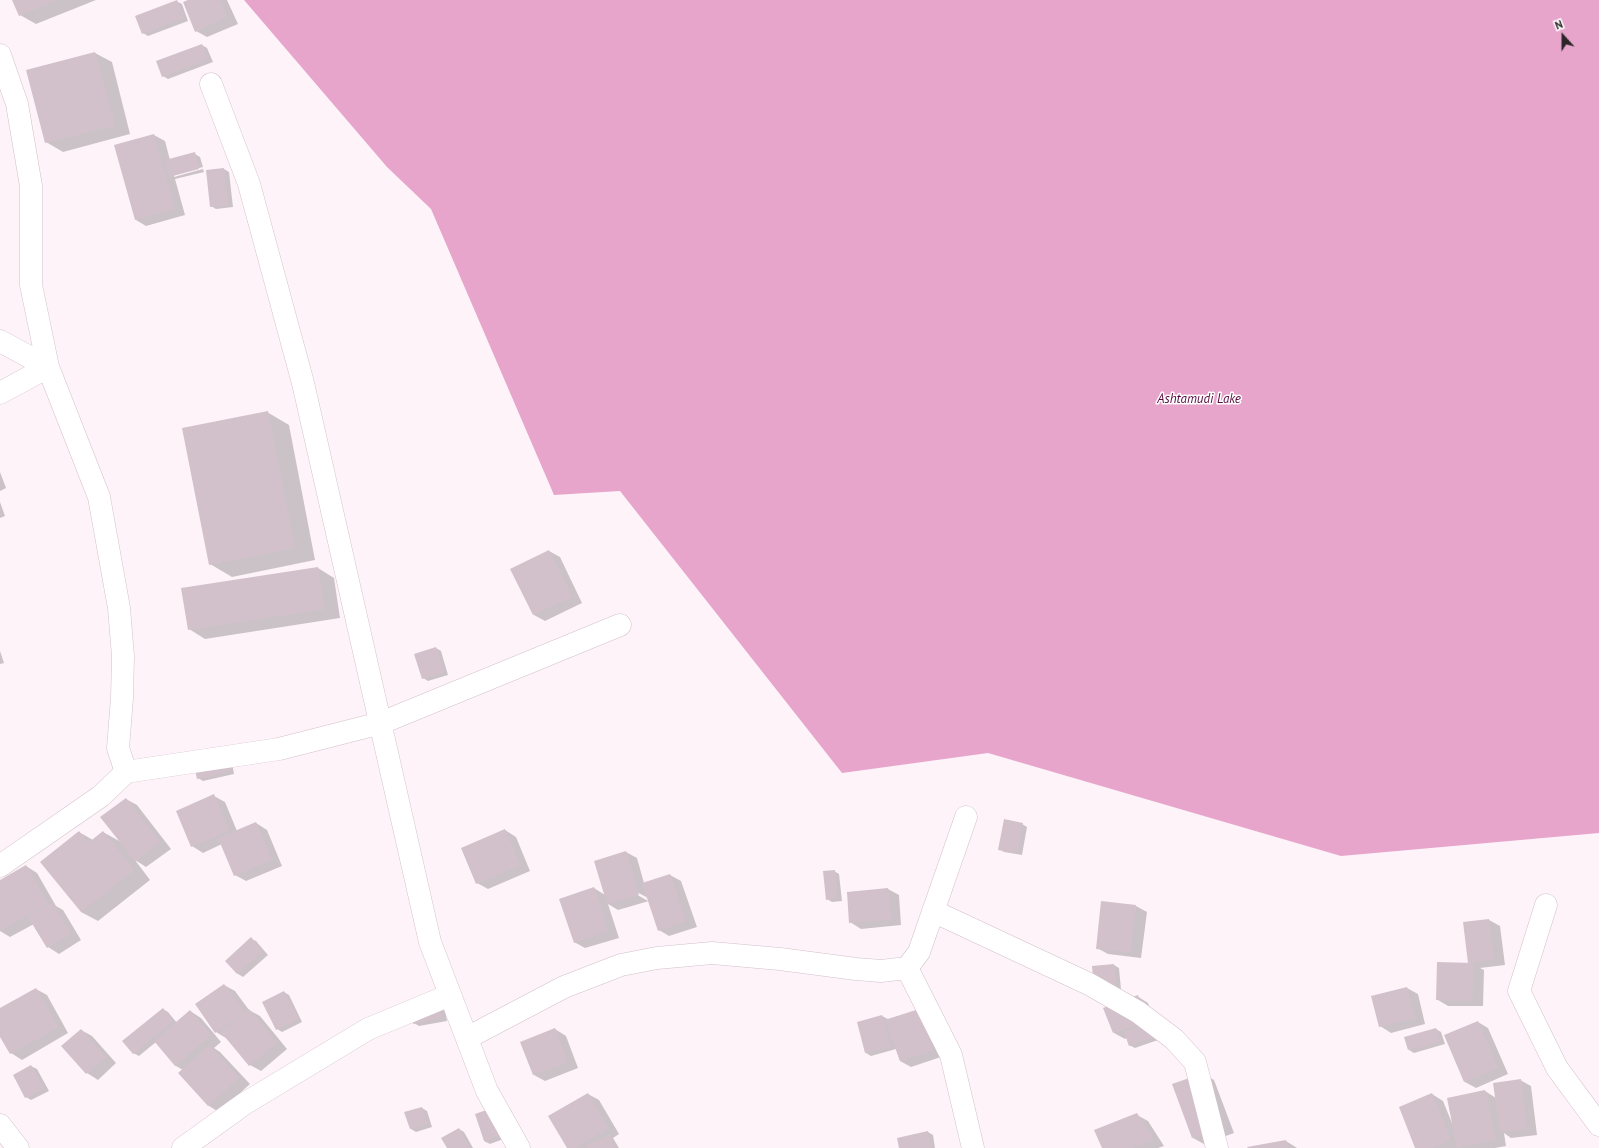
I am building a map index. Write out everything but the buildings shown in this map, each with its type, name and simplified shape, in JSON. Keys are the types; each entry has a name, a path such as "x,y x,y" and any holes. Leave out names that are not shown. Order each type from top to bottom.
{"street":[{"path":"0,55 17,104 32,186 32,285 48,367 99,497 119,608 123,656 122,698 118,748 126,772"},
{"path":"210,84 249,184 304,383 430,942 487,1091 519,1148"},
{"path":"0,341 48,367"},
{"path":"0,393 48,367"},
{"path":"0,866 101,796 126,772 279,749 381,723 620,626"},
{"path":"467,1038 564,987 621,965 657,958 712,953 875,970 907,968 919,952 966,818"},
{"path":"1546,905 1519,991 1557,1068 1599,1126"},
{"path":"933,911 1089,984 1138,1012 1174,1039 1195,1062 1217,1148"},
{"path":"907,968 951,1055 973,1148"},
{"path":"183,1148 244,1104 368,1029 450,995"},
{"path":"0,1125 18,1148"}],"water":[{"name":"Ashtamudi Lake","path":"244,0 1599,0 1599,833 1341,856 988,753 842,773 620,491 554,495 431,209 387,167"}]}
